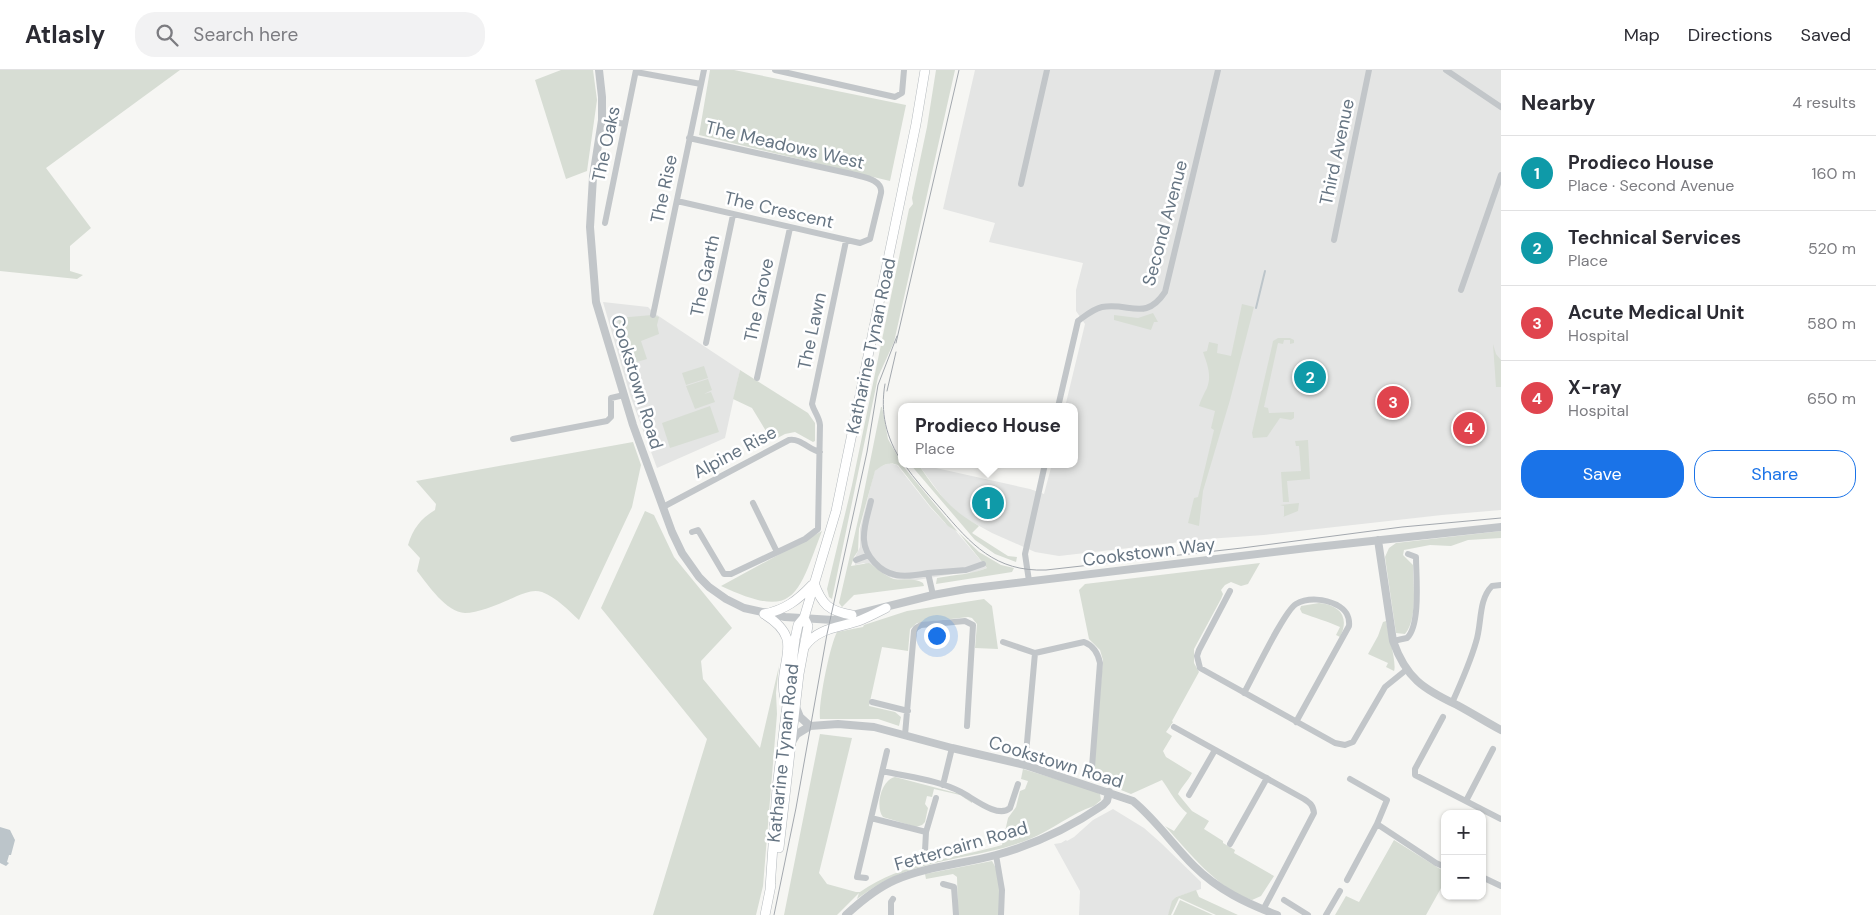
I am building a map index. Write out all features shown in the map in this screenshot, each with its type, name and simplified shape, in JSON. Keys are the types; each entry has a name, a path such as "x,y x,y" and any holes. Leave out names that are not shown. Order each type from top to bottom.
{"main road":[{"name":"Katharine Tynan Road","path":"765,915 783,821 792,742 791,707 795,639 798,626 804,618 835,517 914,134 925,70"},
{"path":"764,614 792,604 814,583 820,598 826,606 835,611 852,615"},
{"path":"803,649 810,640 824,630 863,620 886,608"},
{"path":"764,614 784,629 788,638 782,688 791,707"},
{"name":"Katharine Tynan Road","path":"770,889 777,788 808,626 804,618"}],"street":[{"name":"Cookstown Road","path":"599,70 602,120 593,177 590,244 596,302 651,476 682,553 699,577 709,587 726,599 744,608 764,614 804,618"},
{"name":"The Rise","path":"653,315 704,70"},
{"path":"775,70 894,97 902,94 904,70"},
{"path":"1021,184 1047,70"},
{"name":"Second Avenue","path":"1059,403 1078,322 1087,314 1100,307 1144,310 1153,305 1165,292 1218,70"},
{"name":"Third Avenue","path":"1334,240 1369,70"},
{"path":"1446,70 1501,107"},
{"name":"The Oaks","path":"605,223 636,71 701,84"},
{"path":"602,120 625,124"},
{"name":"The Meadows West","path":"689,138 852,174 876,182 882,189 872,236"},
{"path":"1461,290 1501,175"},
{"name":"The Crescent","path":"676,201 846,241 865,242 872,236"},
{"name":"The Garth","path":"706,343 733,215"},
{"name":"The Grove","path":"758,378 790,228"},
{"name":"The Lawn","path":"820,452 820,417 814,411 812,404 846,241"},
{"path":"512,440 607,421 611,417 611,398 624,395"},
{"name":"Alpine Rise","path":"664,506 789,440 797,440 812,450 820,452"},
{"path":"692,532 698,530 724,574 731,574 805,539 818,530 820,452"},
{"path":"1029,581 1025,554 1044,468"},
{"path":"871,501 864,543 874,562 896,576 917,576 928,573 966,570 983,564"},
{"path":"753,503 777,552"},
{"name":"Cookstown Way","path":"804,618 833,620 933,595 1029,581 1501,527"},
{"path":"1378,540 1393,641 1398,656 1406,670 1422,687 1501,730"},
{"path":"1393,641 1407,638 1412,631 1417,602 1416,557 1419,550"},
{"path":"1408,554 1416,557"},
{"path":"856,560 869,555"},
{"path":"928,573 933,595"},
{"path":"1452,703 1467,670 1477,641 1485,595 1492,586 1501,585"},
{"path":"1230,591 1197,656 1200,668 1335,744 1353,742 1385,686 1406,670"},
{"path":"1244,693 1289,610 1295,604 1318,600 1334,603 1344,609 1349,620 1349,626 1296,722"},
{"path":"905,735 916,628 921,625 965,621 973,625 967,726"},
{"path":"1003,642 1035,653 1084,642 1093,647 1099,656 1100,663 1092,767"},
{"path":"1025,765 1035,653"},
{"path":"872,702 908,711"},
{"path":"791,707 810,726"},
{"path":"1443,717 1416,769 1415,775 1501,820"},
{"name":"Cookstown Road","path":"810,726 838,724 874,727 1025,765 1133,801 1147,812 1193,865 1210,880 1240,900 1277,915"},
{"name":"Katharine Tynan Road","path":"792,742 797,734 810,726"},
{"path":"1174,728 1310,802 1314,813 1263,910"},
{"path":"943,786 952,748"},
{"path":"1466,801 1494,749"},
{"path":"1189,795 1215,750"},
{"path":"866,878 857,877 887,751"},
{"path":"882,771 953,788 1000,812 1010,808 1018,784"},
{"path":"1230,844 1267,778"},
{"path":"1347,880 1377,824 1387,800 1350,779"},
{"name":"Fettercairn Road","path":"846,915 869,895 896,880 935,868 996,855 1029,844 1064,828 1103,805 1107,801 1109,792"},
{"path":"925,851 926,832 936,798"},
{"path":"871,818 926,832"},
{"path":"1377,824 1441,865"},
{"path":"996,855 1002,890 1001,915"},
{"path":"1486,879 1501,886"},
{"path":"943,884 949,884 954,887 956,915"},
{"path":"1326,915 1340,891"},
{"path":"891,915 891,902 893,899"},
{"path":"1284,900 1308,915"}],"shaded area":[{"path":"0,70 180,70 46,168 91,228 70,246 70,271 83,275 77,279 0,271"},
{"path":"561,70 593,70 597,100 587,171 566,179 535,80"},
{"path":"710,70 734,70 906,105 890,181 699,135"},
{"path":"936,70 955,70 894,342 878,377 832,599 829,597 827,589 852,485 909,209 913,204 912,198 927,127"},
{"path":"975,70 1501,70 1501,510 1264,535 1207,539 1059,556 1035,552 992,533 963,517 946,502 921,468 936,468 1030,489 1044,494 1051,468 1078,468 1078,403 1066,403 1085,324 1076,311 1076,290 1083,263 989,242 995,223 943,209"},
{"path":"603,302 648,307 654,313 740,370 725,438 657,468 630,395"},
{"path":"1242,304 1254,307 1230,400 1203,491 1199,526 1188,523 1194,498 1198,497 1214,430 1211,428 1215,411 1199,406 1209,379 1203,352 1207,351 1209,342 1218,344 1217,353 1231,356"},
{"path":"1153,313 1158,322 1154,322 1151,330 1114,320 1114,315 1138,318"},
{"path":"652,315 659,317 657,325 659,334 641,341 647,359 626,365 618,318"},
{"path":"1278,338 1290,338 1294,340 1294,343 1290,344 1290,340 1284,340 1283,344 1278,343 1264,407 1268,408 1269,413 1294,412 1294,418 1291,420 1280,418 1267,437 1253,438 1252,433 1273,341"},
{"path":"1493,344 1496,354 1501,360 1501,387 1496,387"},
{"path":"704,366 708,378 686,385 682,373"},
{"path":"740,370 808,413 815,423 815,441 813,442 795,432 785,434 772,441 752,408 733,399"},
{"path":"708,379 712,390 704,394 711,392 715,402 695,409 686,386"},
{"path":"710,406 719,432 670,448 662,423"},
{"path":"882,407 888,439 898,457 898,465 883,465 875,471 859,529 858,551 851,566 869,563 891,578 916,580 923,583 924,586 854,595 842,607 839,603"},
{"path":"1308,440 1310,479 1287,481 1289,502 1283,502 1281,472 1301,471 1299,446 1296,446 1295,441"},
{"path":"633,442 641,465 632,507 579,620 553,598 542,592 535,591 477,611 465,613 458,611 444,603 417,571 420,558 408,545 418,525 435,510 436,504 416,481"},
{"path":"889,463 897,465 930,507 945,523 955,530 987,568 973,573 965,572 917,580 901,580 889,577 864,563 855,565 855,557 860,547 860,529 874,473 877,468"},
{"path":"900,468 905,468 957,531 979,552 1001,565 1014,568 1012,572 936,584 937,578 987,568 958,532 948,526"},
{"path":"913,468 921,468 944,499 959,513 979,526 972,533 1008,556 1017,557 1016,562 995,554 975,540"},
{"path":"1299,503 1298,511 1283,517 1284,506 1280,505"},
{"path":"645,511 654,515 674,557 732,628 701,661 703,679 760,748 779,666 763,886 756,915 653,915 707,739 601,608"},
{"path":"822,531 806,572 799,586 790,596 779,601 765,601 721,586"},
{"path":"1501,531 1501,538 1468,540 1451,546 1430,545 1404,550 1403,555 1413,565 1413,610 1412,619 1405,634 1396,633 1385,557 1389,548 1396,543"},
{"path":"1260,563 1248,584 1241,586 1231,582 1221,590 1223,594 1221,599 1194,649 1194,663 1199,672 1166,732 1172,736 1163,751 1166,757 1192,773 1178,794 1192,811 1209,821 1204,829 1235,850 1234,853 1274,876 1261,896 1252,900 1227,888 1204,869 1165,826 1174,831 1187,813 1176,802 1162,780 1131,794 1086,776 1086,773 1093,774 1103,660 1100,650 1089,639 1079,590 1085,584"},
{"path":"984,599 992,606 998,649 975,648 977,624 972,618 968,617 917,623 910,629 908,651 882,647 869,706 895,712 901,717 899,726 878,719 820,719 825,675 837,632 863,627 864,625 907,611"},
{"path":"1319,603 1333,606 1341,613 1344,624 1340,637 1336,635 1340,627 1302,613 1300,609 1301,606"},
{"path":"1386,621 1395,667 1394,671 1386,667 1388,663 1368,654 1383,622"},
{"path":"820,734 852,738 819,873 827,884 856,892 860,892 893,874 929,862 1002,845 1008,818 1016,807 1020,791 1025,789 1028,781 1021,779 1023,769 1092,790 1100,794 1101,800 1094,806 1046,831 1014,845 916,868 894,876 857,899 859,893 837,915 784,915"},
{"path":"895,777 960,794 972,801 972,803 960,795 934,789 932,797 927,796 925,804 928,808 925,822 922,825 916,827 883,817 880,807 881,794 886,783"},
{"path":"1113,809 1144,828 1201,882 1201,889 1176,897 1168,915 1079,915 1080,891 1054,844 1074,837 1093,820"},
{"path":"0,827 10,830 15,840 7,862 9,863 6,866 0,863"},
{"path":"1394,840 1441,869 1441,888 1426,915 1335,915 1346,896 1359,902"},
{"path":"992,861 999,880 999,915 958,915 957,877 953,874 926,879 925,874"},
{"path":"1196,890 1199,897 1238,915 1216,915 1179,898 1171,915 1168,915 1172,901 1176,897"},
{"path":"1180,900 1213,915 1173,915"}],"waterway":[{"path":"1256,308 1265,271"}],"tram line":[{"path":"896,343 959,70"},
{"path":"774,915 796,808 827,634 867,452 878,385 897,336"},
{"path":"887,391 896,352"},
{"path":"885,384 884,415 888,434 898,456"},
{"path":"907,468 952,522 974,544 998,561 1028,569 1046,570 1242,548 1402,527 1501,518"}],"place":[{"name":"Technical Services","path":"1310,377"},
{"name":"Acute Medical Unit","path":"1393,402"},
{"name":"X-ray","path":"1469,428"},
{"name":"Prodieco House","path":"988,503"}]}
